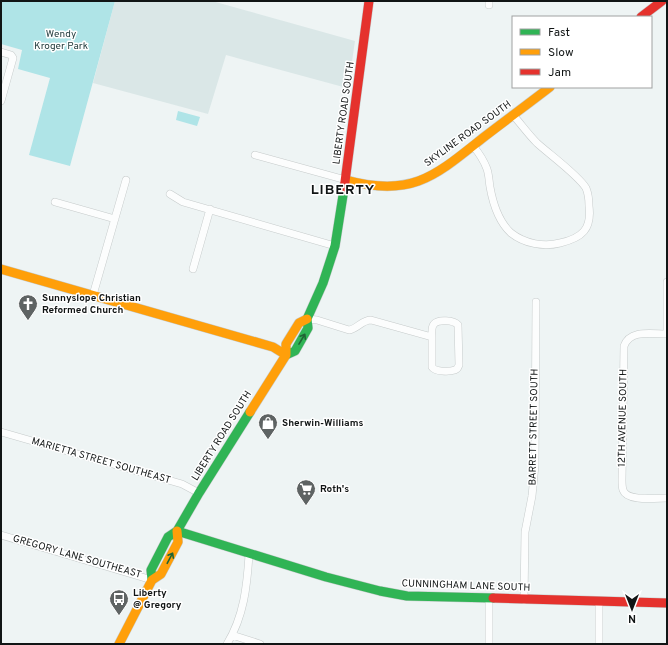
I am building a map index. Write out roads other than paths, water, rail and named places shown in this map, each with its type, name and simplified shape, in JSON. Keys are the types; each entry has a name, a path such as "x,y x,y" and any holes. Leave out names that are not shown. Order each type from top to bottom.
{"main road":[{"name":"LIBERTY ROAD SOUTH","path":"119,644 152,580 151,570 168,537 177,531 199,493 286,355 286,344 299,323 307,319 323,283 335,246 346,180 369,1"},
{"path":"642,16 662,1"},
{"name":"SKYLINE ROAD SOUTH","path":"346,180 362,185 385,187 409,185 431,176 454,161 549,88"},
{"path":"1,269 273,347 286,355"},
{"name":"CUNNINGHAM LANE SOUTH","path":"177,531 249,555 391,594 423,598 667,603"}],"street":[{"path":"1,52 12,56 1,100"},
{"path":"473,146 484,160 488,170 492,202 499,218 511,233 534,244 550,246 574,239 582,234 587,227 590,216 589,197 586,188 579,179 535,141 513,115"},
{"path":"255,155 346,180"},
{"path":"93,295 126,180"},
{"path":"170,194 183,202 335,246"},
{"path":"55,202 115,219"},
{"path":"193,269 210,209"},
{"path":"667,282 667,334"},
{"name":"BARRETT STREET SOUTH","path":"524,600 525,532 532,496 535,465 536,302"},
{"path":"307,319 317,320 348,330 362,322 371,320 432,337"},
{"path":"453,321 458,325 459,365 457,368 454,370 442,371 436,371 433,369 432,337 432,326 434,323 453,321"},
{"name":"12TH AVENUE SOUTH","path":"667,334 636,334 626,340 624,346 622,480 623,490 626,495 634,498 667,498"},
{"name":"MARIETTA STREET SOUTHEAST","path":"1,432 182,484 199,493"},
{"name":"GREGORY LANE SOUTHEAST","path":"1,535 152,580"},
{"path":"227,644 240,618 245,597 249,555"},
{"path":"489,599 489,644"},
{"path":"599,644 600,602"},
{"path":"232,635 260,644"}],"place":[{"name":"Sunnyslope Christian Reformed Church","path":"28,321"},
{"name":"Sherwin-Williams","path":"268,440"},
{"name":"Roth's","path":"306,506"},
{"name":"Liberty @ Gregory","path":"119,616"}],"district":[{"name":"LIBERTY","path":"343,190"}],"park label":[{"name":"Wendy Kroger Park","path":"61,40"}]}
